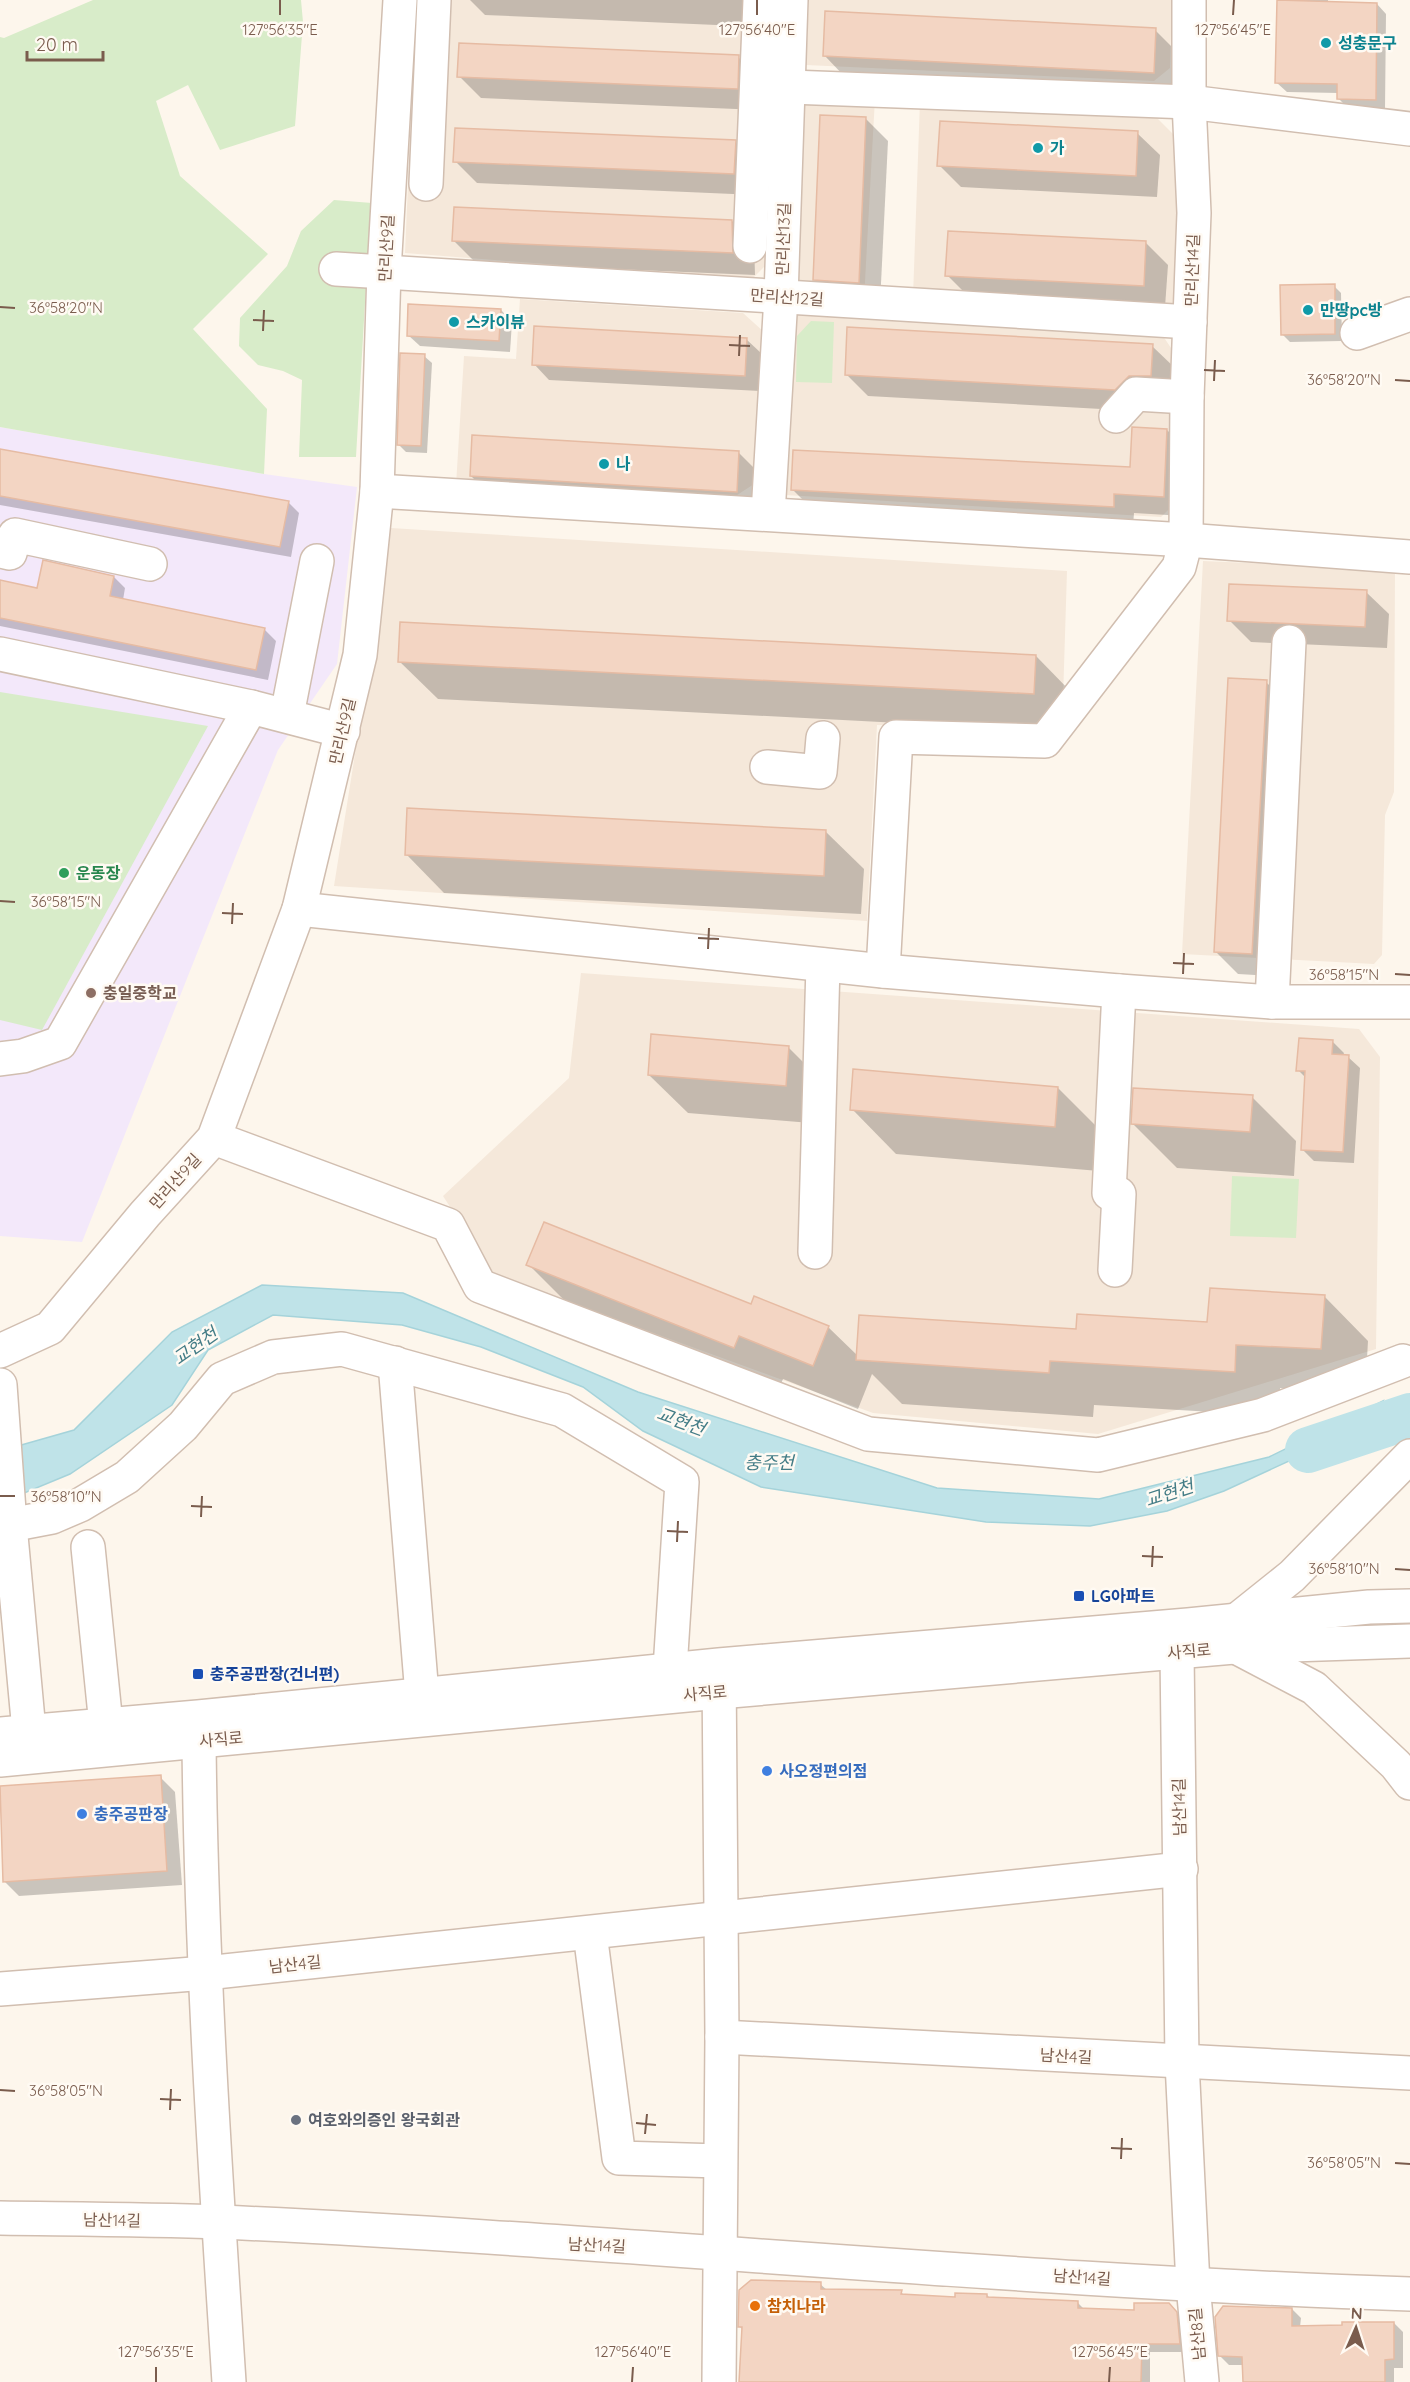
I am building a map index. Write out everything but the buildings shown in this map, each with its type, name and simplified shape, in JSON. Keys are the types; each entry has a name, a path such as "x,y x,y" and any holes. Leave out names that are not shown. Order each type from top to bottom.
{"street":[{"name":"만리산9길","path":"0,1351 50,1328 145,1214 214,1138 299,909 360,655 377,491 384,272 400,0"},
{"path":"426,184 434,0"},
{"path":"750,246 760,0"},
{"name":"만리산13길","path":"768,514 781,297 790,87 791,0"},
{"name":"만리산14길","path":"883,971 896,736 1045,741 1179,567 1186,540 1187,397 1194,213 1189,102 1189,0"},
{"path":"790,87 1189,102 1410,129"},
{"name":"만리산12길","path":"336,269 1190,322"},
{"path":"1357,333 1410,314"},
{"path":"1116,416 1136,394 1187,397"},
{"path":"377,491 1186,540 1410,557"},
{"path":"0,551 10,553 15,535 150,564"},
{"path":"287,715 317,561"},
{"path":"1272,1002 1289,642"},
{"path":"0,654 287,715 343,731"},
{"path":"0,1059 22,1056 60,1043 251,707"},
{"path":"767,767 820,771 823,738"},
{"path":"299,909 883,971 1119,991 1272,1002 1410,1002"},
{"path":"815,1252 823,965"},
{"path":"1115,1270 1114,1194 1119,991"},
{"path":"214,1138 448,1225 480,1286 868,1434 1098,1455 1263,1415 1402,1361"},
{"name":"사직로","path":"670,1669 682,1482 562,1410 342,1349 273,1357 222,1379 183,1426 127,1477 80,1505 52,1517 10,1525 14,1732 422,1695 670,1669 719,1678 1177,1652 1236,1633 1410,1641"},
{"path":"394,1362 422,1695"},
{"path":"0,1385 10,1525"},
{"path":"1410,1456 1236,1633 1314,1688 1396,1765 1410,1783"},
{"path":"88,1547 106,1725"},
{"name":"사직로","path":"0,1760 199,1741 719,1678 1236,1633 1369,1607 1410,1605"},
{"name":"남산14길","path":"1177,1652 1182,2062 1193,2285"},
{"path":"719,1678 722,2037 719,2382"},
{"path":"199,1741 206,1973 218,2222 229,2382"},
{"name":"남산4길","path":"0,1989 206,1973 1181,1869"},
{"path":"590,1933 619,2158 720,2162"},
{"name":"남산4길","path":"722,2037 1410,2073"},
{"name":"남산14길","path":"0,2218 218,2222 721,2252 1193,2285 1410,2294"},
{"name":"남산8길","path":"1193,2285 1202,2382"}],"shaded area":[{"path":"416,0 775,0 766,265 751,280 405,253"},
{"path":"809,0 1172,0 1170,68 1154,81 806,65"},
{"path":"805,96 875,98 863,319 1163,336 1175,354 1174,504 1161,517 785,495"},
{"path":"920,101 1154,115 1176,137 1176,303 1168,313 913,297"},
{"path":"520,299 743,313 764,332 754,484 728,501 456,485 464,356 516,359"},
{"name":"충일중학교","path":"0,427 264,474 357,487 337,664 278,750 82,1242 0,1236"},
{"path":"391,528 1067,571 1063,699 1037,731 877,725 867,921 334,886"},
{"path":"1203,561 1395,569 1394,792 1385,815 1382,955 1374,964 1182,954"},
{"path":"581,973 1359,1029 1380,1057 1376,1349 1098,1434 873,1413 494,1275 443,1196 569,1078"}],"green space":[{"path":"93,0 301,0 303,22 295,126 220,150 188,85 156,101 180,176 268,254 193,329 267,409 264,474 0,427 0,37 4,38"},
{"path":"334,200 372,203 356,457 299,457 302,380 283,371 258,365 239,346 240,318 287,266 301,231"},
{"path":"811,321 834,322 832,383 796,382 797,336"},
{"name":"운동장","path":"0,692 208,726 42,1030 0,1020"},
{"path":"1232,1176 1299,1179 1296,1238 1230,1236"}],"water":[{"name":"충주천","path":"262,1285 403,1293 638,1392 937,1488 1099,1499 1269,1457 1383,1401 1364,1438 1315,1449 1224,1491 1167,1511 1090,1526 986,1522 761,1487 643,1431 583,1387 481,1347 402,1325 273,1315 208,1350 172,1405 70,1474 0,1503 0,1451 74,1430 172,1332"}],"waterway":[{"name":"교현천","path":"1308,1450 1410,1416"}],"place":[{"name":"성충문구","path":"1326,43"},
{"name":"가","path":"1038,148"},
{"name":"만땅pc방","path":"1308,310"},
{"name":"스카이뷰","path":"454,322"},
{"name":"나","path":"604,464"},
{"name":"운동장","path":"64,873"},
{"name":"충일중학교","path":"91,993"},
{"name":"LG아파트","path":"1079,1596"},
{"name":"충주공판장(건너편)","path":"198,1674"},
{"name":"사오정편의점","path":"767,1771"},
{"name":"충주공판장","path":"82,1814"},
{"name":"여호와의증인 왕국회관","path":"296,2120"},
{"name":"참치나라","path":"755,2306"}]}
